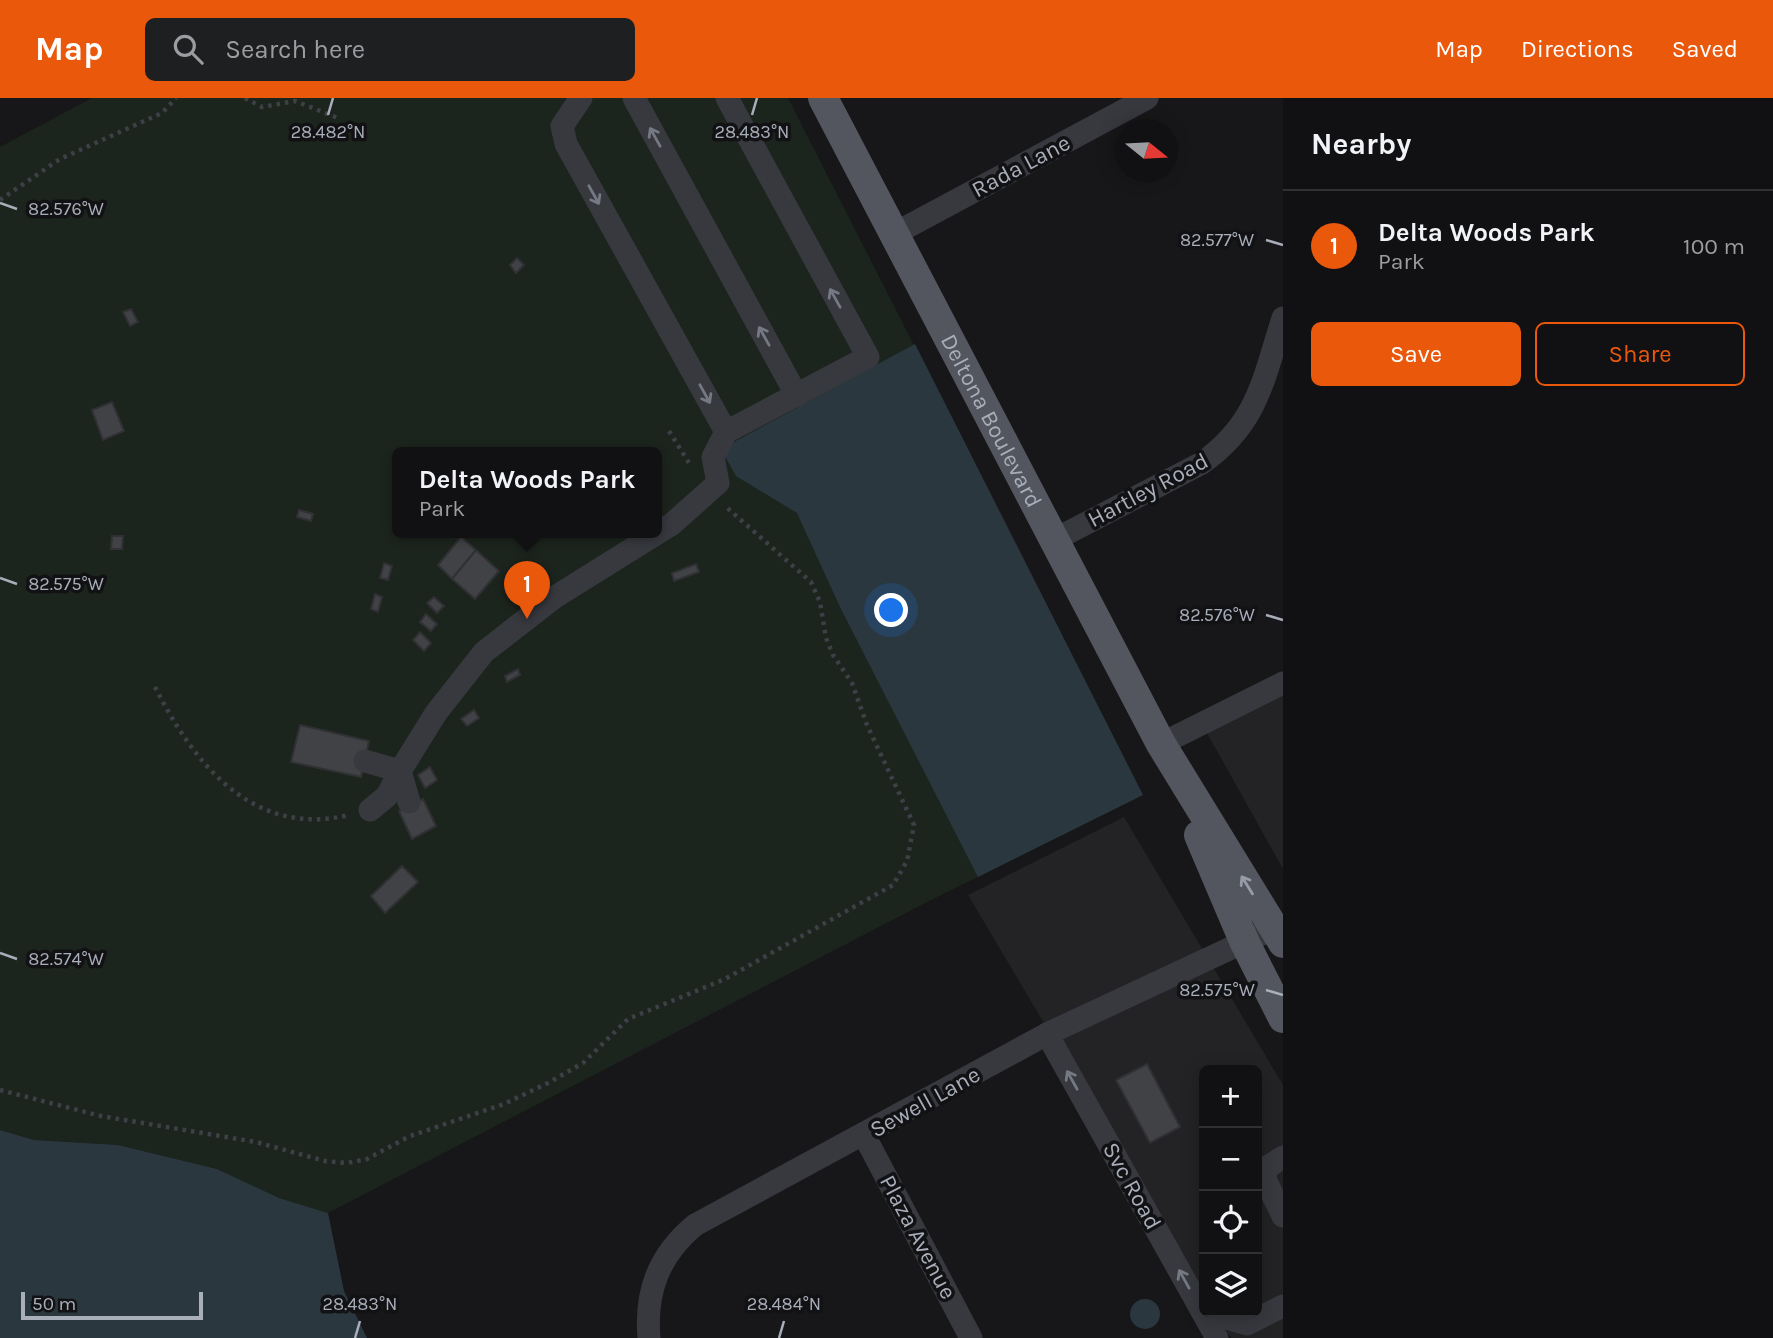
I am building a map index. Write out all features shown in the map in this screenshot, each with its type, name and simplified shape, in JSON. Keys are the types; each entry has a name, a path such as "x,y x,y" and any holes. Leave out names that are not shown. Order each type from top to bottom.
{"main road":[{"name":"Deltona Boulevard","path":"823,98 1161,744 1278,935"},
{"name":"Deltona Boulevard","path":"1161,744 1245,943 1283,1018"}],"street":[{"path":"581,98 566,117 562,135 726,432"},
{"path":"634,98 797,396"},
{"path":"662,530 718,483 713,457 726,432 868,357 727,98"},
{"name":"Rada Lane","path":"894,234 1147,98"},
{"name":"Hartley Road","path":"1054,540 1202,463 1224,448 1242,428 1255,405 1283,318"},
{"path":"370,810 387,796 436,712 484,652 555,597 650,538"},
{"path":"1161,744 1283,683"},
{"path":"365,761 400,771"},
{"path":"400,771 409,802"},
{"name":"Sewell Lane","path":"649,1338 647,1306 662,1260 678,1239 695,1224 1047,1034 1245,943 1278,935"},
{"name":"Svc Road","path":"1047,1034 1199,1306"},
{"name":"Plaza Avenue","path":"864,1135 971,1338"},
{"path":"1283,1157 1266,1168 1265,1180 1283,1216"},
{"path":"1262,1316 1283,1306"},
{"name":"Svc Road","path":"1205,1317 1217,1338"},
{"path":"1217,1317 1232,1323 1247,1324 1261,1317"}],"path":[{"path":"0,200 60,159 162,113 176,98"},
{"path":"245,98 262,107 295,101 338,118"},
{"path":"0,1090 101,1116 256,1142 326,1161 347,1163 367,1159 410,1136 504,1104 550,1082 583,1063 628,1019 725,979 893,885 907,861 914,825 867,725 852,683 826,638 820,603 811,582 741,523 688,462 669,431"},
{"path":"155,687 183,739 209,770 256,806 286,816 312,820 370,810"}],"shaded area":[{"path":"92,98 788,98 1143,795 927,902 328,1213 279,1198 217,1169 118,1145 34,1140 0,1130 0,147"},
{"path":"915,344 1143,795 978,877 841,609 797,513 736,476 721,449"},
{"path":"1283,686 1283,869 1207,733"},
{"path":"1124,817 1283,1085 1283,1338 1231,1338 1218,1317 1262,1317 1262,1065 1199,1065 1199,1285 968,895"},
{"path":"0,1130 34,1140 118,1145 217,1169 279,1198 328,1213 344,1291 367,1338 0,1338"},
{"path":"1145,1299 1156,1303 1160,1314 1156,1325 1145,1329 1134,1325 1130,1314 1134,1303"}],"building":[{"path":"517,258 524,265 516,273 510,265"},
{"path":"131,309 138,322 130,326 123,312"},
{"path":"112,402 124,431 103,440 92,410"},
{"path":"299,510 313,514 311,521 297,517"},
{"path":"112,536 123,536 122,549 111,549"},
{"path":"460,538 476,550 452,579 438,565"},
{"path":"476,550 499,571 475,599 452,579"},
{"path":"384,563 392,566 388,580 380,578"},
{"path":"696,564 699,572 674,581 672,573"},
{"path":"375,594 382,597 378,612 371,609"},
{"path":"434,597 444,606 437,613 427,603"},
{"path":"426,614 437,624 431,631 420,622"},
{"path":"420,632 431,643 424,651 413,640"},
{"path":"518,669 520,675 507,682 505,676"},
{"path":"474,710 479,718 467,726 461,719"},
{"path":"300,725 369,741 361,777 291,762"},
{"path":"430,767 437,780 425,788 418,775"},
{"path":"423,799 436,826 412,839 399,811"},
{"path":"402,866 418,882 385,913 371,896"},
{"path":"1147,1064 1180,1127 1150,1143 1116,1080"}],"place":[{"name":"Delta Woods Park","path":"527,619"}]}
